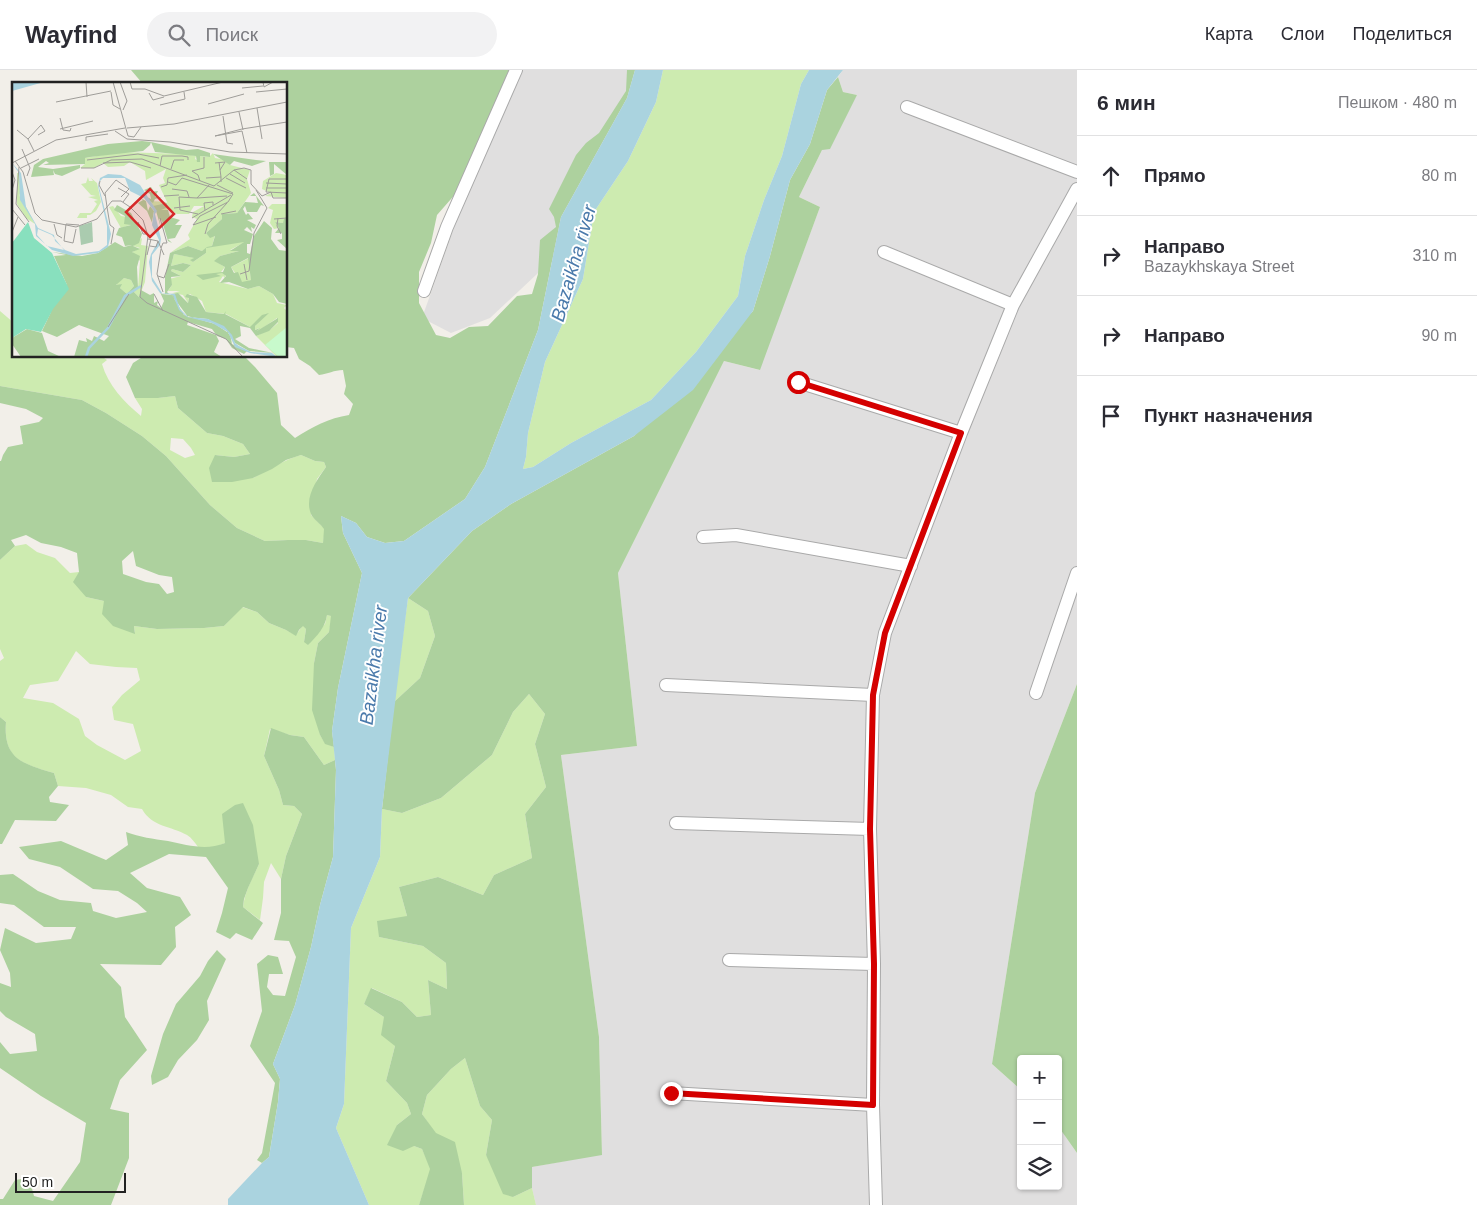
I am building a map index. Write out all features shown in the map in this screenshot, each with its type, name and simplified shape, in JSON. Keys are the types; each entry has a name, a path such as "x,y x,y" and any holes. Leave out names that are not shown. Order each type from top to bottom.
{"street":[{"path":"424,291 447,227 516,70"},
{"path":"907,107 1077,172"},
{"path":"876,1205 873,1105 874,964 870,829 873,695 885,633 961,433 1013,305 1073,210 1077,189"},
{"path":"884,252 1013,305"},
{"path":"798,382 961,433"},
{"path":"703,537 736,536 911,566"},
{"path":"1036,693 1077,573"},
{"path":"666,685 873,695"},
{"path":"676,823 870,829"},
{"path":"729,960 874,964"},
{"path":"671,1093 873,1105"}],"shaded area":[{"path":"510,70 635,70 627,98 561,217 553,259 490,318 451,333 422,318"},
{"path":"843,70 1077,70 1077,684 1035,793 992,1064 1017,1086 1017,1190 1062,1190 1062,1132 1077,1153 1077,1205 536,1205 532,1188 532,1167 602,1154 599,1037 561,755 637,746 618,573 724,361 759,370 820,207 799,197 822,150 857,95 843,92 838,77"}],"green space":[{"path":"131,70 509,70 458,191 437,215 431,243 419,272 419,303 436,335 450,338 469,327 488,326 517,296 532,294 538,274 540,240 556,227 554,217 549,209 576,155 586,143 599,133 626,91 627,70 635,70 627,98 561,217 538,330 485,467 465,499 404,541 385,543 367,537 356,523 341,516 343,533 362,573 338,688 332,731 334,747 325,744 312,710 314,663 318,643 329,632 331,616 327,615 322,628 308,645 304,642 306,629 303,626 296,636 269,623 257,612 243,607 224,626 157,629 134,626 135,634 113,626 102,614 104,601 86,597 73,582 79,572 77,553 41,543 26,535 11,540 15,546 0,560 0,461 8,447 23,444 20,426 39,422 43,418 26,409 0,403 0,386 82,400 106,413 142,436 166,456 210,505 237,528 265,541 306,540 323,543 324,529 313,518 309,508 309,501 312,489 326,467 324,462 315,461 301,455 286,460 253,478 232,482 212,482 209,468 215,455 234,457 250,454 243,444 223,436 207,433 178,408 175,396 135,398 126,377 133,363 141,358 246,358 277,393 281,425 295,438 335,418 349,415 353,404 344,394 346,386 343,370 319,375 299,359 294,348 288,347 288,82 141,82","holes":["133,551 136,566 159,575 172,577 174,592 167,594 159,584 146,582 123,574 122,561"]},
{"path":"663,70 809,70 801,84 782,156 764,200 745,256 738,296 696,352 651,400 571,443 533,467 523,469 528,433 545,362 583,279 594,212 628,161 656,102"},
{"path":"838,77 843,92 857,95 830,149 822,150 799,197 820,207 760,370 724,361 618,573 637,746 561,755 599,1037 602,1155 532,1167 532,1188 513,1197 503,1194 486,1155 492,1120 480,1106 465,1058 451,1069 427,1095 422,1114 436,1133 455,1142 462,1173 464,1205 419,1205 430,1169 422,1149 414,1146 403,1151 387,1145 397,1125 411,1114 407,1103 386,1081 395,1046 381,1035 384,1017 364,1004 371,988 402,1002 417,1017 431,1015 428,980 447,989 446,963 423,946 379,937 377,921 407,916 399,887 438,877 483,895 494,875 532,858 525,814 546,787 535,744 545,714 529,694 513,712 492,755 441,798 402,813 382,809 394,702 420,678 435,636 428,611 408,598 472,531 511,504 634,436 753,311 790,180 810,144 827,90"},
{"path":"0,311 12,321 12,358 104,358 107,360 102,364 112,386 141,416 142,409 135,398 175,396 178,408 207,433 223,436 243,444 250,454 234,457 215,455 253,478 282,462 301,455 315,461 324,462 326,467 317,479 311,515 325,529 323,543 306,540 265,541 237,528 210,505 166,456 142,436 82,400 0,386","holes":["171,438 183,439 195,455 185,458 170,450"]},
{"path":"26,544 37,552 55,558 70,573 79,572 86,597 104,601 135,633 134,626 157,629 224,626 242,607 257,612 269,623 296,635 303,625 306,629 304,642 325,624 327,615 332,616 329,632 318,643 314,675 320,735 325,743 334,747 335,760 324,765 304,737 270,729 264,756 279,790 283,805 294,806 302,814 286,856 281,879 271,863 264,882 260,920 243,907 247,890 259,864 225,843 215,847 198,847 187,835 156,823 142,809 128,807 111,795 86,788 58,786 54,773 24,763 11,752 6,734 6,722 0,717 0,661 4,658 0,649 0,560 15,546","holes":["76,651 90,664 137,668 140,680 122,695 112,707 114,720 133,724 141,751 125,760 97,745 85,736 79,719 53,703 23,698 30,685 58,681"]},
{"path":"408,598 428,611 435,636 420,678 394,702"},
{"path":"1077,684 1077,1153 1062,1132 1062,1055 1017,1055 1017,1086 992,1064 1035,793"},
{"path":"529,694 545,714 535,744 546,787 525,814 532,858 494,875 483,895 438,877 399,887 407,916 379,937 423,946 446,963 447,989 428,980 431,1015 417,1017 402,1002 372,988 364,1004 384,1017 395,1046 386,1081 407,1103 411,1114 397,1125 414,1146 422,1149 431,1169 419,1205 369,1205 336,1128 344,1104 351,928 380,857 382,809 402,813 441,798 492,755 513,712"},
{"path":"0,717 6,722 8,744 17,758 24,763 54,773 58,786 49,797 50,802 69,805 56,821 15,820 2,844 0,844"},
{"path":"271,728 290,735 304,737 324,765 335,760 336,770 333,857 295,1005 273,1064 280,1079 278,1102 269,1157 262,1163 257,1160 262,1153 275,1083 250,1046 262,1011 257,964 268,955 278,957 283,974 269,974 267,987 273,995 285,996 296,957 289,941 274,940 281,913 281,879 286,856 302,814 294,806 283,805 279,790 264,756"},
{"path":"243,803 253,825 259,864 248,888 243,907 263,923 252,940 236,933 230,939 216,932 228,888 206,857 169,854 130,873 147,888 180,897 191,915 175,927 176,947 161,965 100,964 121,987 125,1017 147,1050 120,1080 110,1109 129,1113 129,1158 111,1205 0,1205 0,1199 3,1199 15,1180 29,1178 34,1196 53,1201 80,1162 86,1123 0,1068 0,1042 10,1054 37,1051 35,1034 6,1017 0,1011 0,983 11,987 10,973 0,950 5,928 36,943 71,939 76,927 44,927 14,905 0,903 0,875 13,874 38,891 60,900 91,903 93,911 116,918 147,912 118,891 93,889 60,867 29,859 19,847 61,841 106,860 128,845 126,832 189,846 211,847 225,843 222,814 235,805"},
{"path":"217,950 226,959 207,1001 209,1020 197,1040 178,1060 168,1077 152,1085 151,1076 163,1034 176,1004 200,976 208,961"},
{"path":"465,1058 480,1106 492,1120 486,1155 513,1197 532,1188 536,1205 464,1205 462,1173 422,1114 427,1095 451,1069"}],"water":[{"name":"Bazaikha river","path":"635,70 663,70 656,102 628,161 594,212 583,279 545,362 528,433 523,469 533,467 571,443 651,400 696,352 738,296 745,256 764,200 782,156 801,84 809,70 843,70 827,90 810,144 790,180 753,311 693,390 634,436 511,504 472,531 408,598 382,809 380,857 351,928 344,1104 336,1128 369,1205 228,1205 228,1199 269,1157 280,1079 273,1064 295,1005 333,857 336,770 332,731 338,688 362,573 343,533 341,516 356,523 367,537 385,543 404,541 465,499 485,467 538,330 561,217 627,98"}],"route":[{"path":"671,1093 873,1105 874,964 870,829 873,695 885,633 961,433 798,382"}]}
